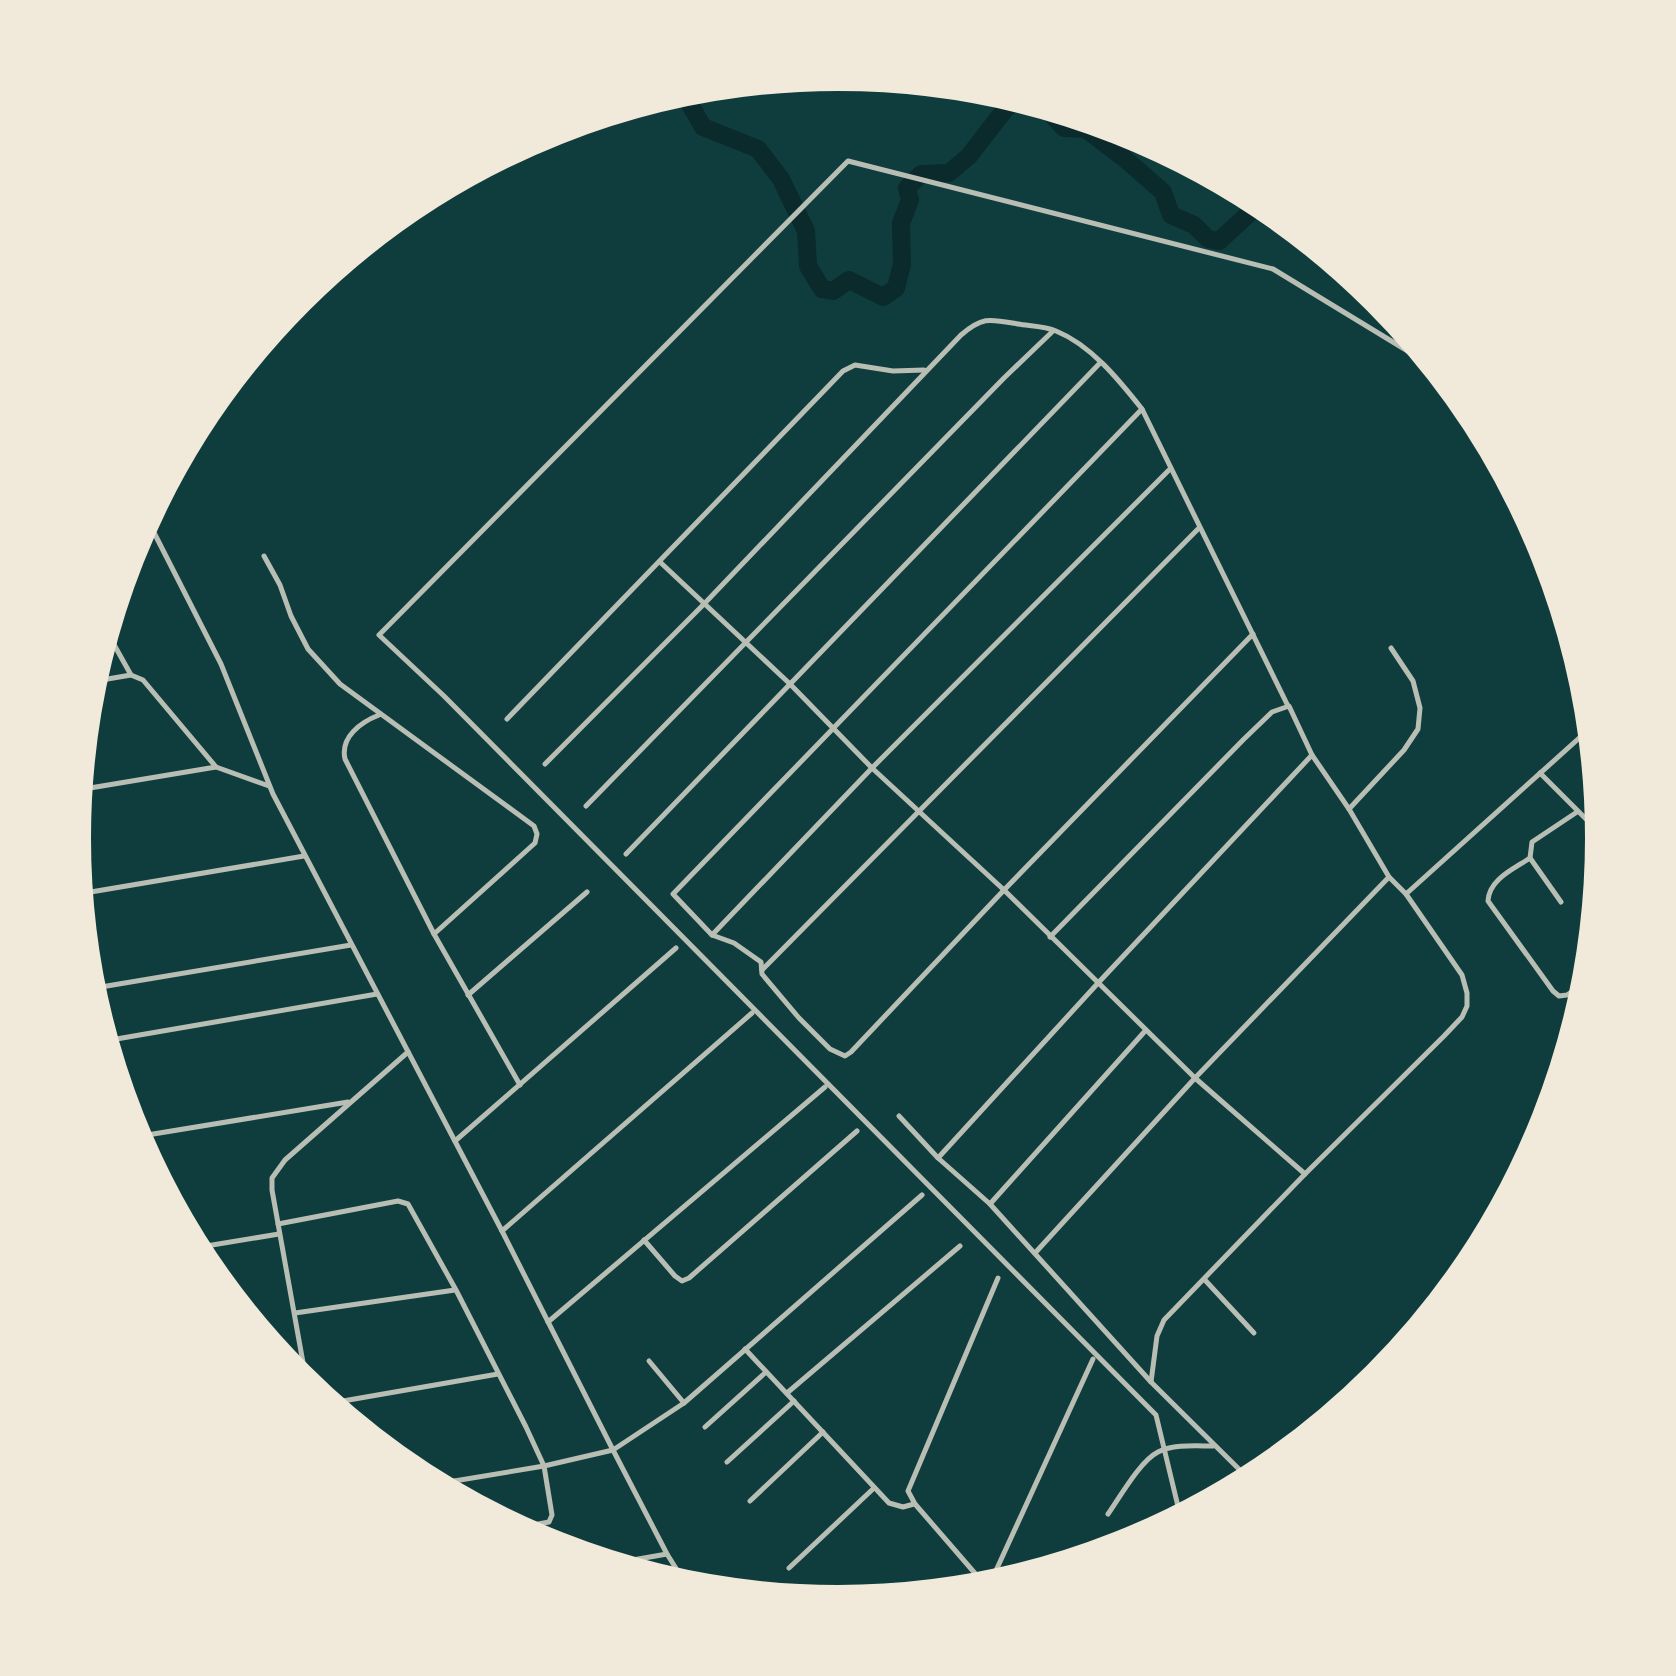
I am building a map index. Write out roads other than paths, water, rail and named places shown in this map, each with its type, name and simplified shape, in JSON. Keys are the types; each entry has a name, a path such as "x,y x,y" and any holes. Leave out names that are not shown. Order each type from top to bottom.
{"street":[{"path":"1178,1509 1156,1416 380,635 848,162 1274,269 1415,355"},
{"path":"546,764 962,335 984,319 1054,330 1080,343 1125,387 1142,409 1312,755 1389,876 1462,975 1467,993 1462,1017 1164,1320 1157,1336 1151,1382"},
{"path":"586,806 1054,330"},
{"path":"626,854 1100,363"},
{"path":"508,719 848,366 893,372 928,370"},
{"path":"1142,409 673,894 712,934 734,942 761,962 762,974 798,1018 830,1049 845,1056 1253,634"},
{"path":"712,934 1170,468"},
{"path":"152,528 221,664 269,786 304,856 680,1574"},
{"path":"762,971 1199,528"},
{"path":"264,556 308,649 340,684 534,826 538,834 535,843 434,934"},
{"path":"660,562 1195,1078 1305,1174"},
{"path":"112,640 131,675"},
{"path":"1349,810 1418,729 1420,708 1414,681 1391,648"},
{"path":"102,680 131,675 143,680 216,767"},
{"path":"1050,937 1244,739 1272,712 1288,706"},
{"path":"380,714 348,736 343,749 345,758 434,934 520,1084"},
{"path":"1406,894 1584,733"},
{"path":"938,1158 1312,755"},
{"path":"87,788 216,767 269,786"},
{"path":"1540,772 1590,824"},
{"path":"1562,902 1530,858 1532,842 1578,812"},
{"path":"87,893 304,856"},
{"path":"1530,858 1492,884 1488,900 1553,991 1559,996 1576,989"},
{"path":"1035,1253 1195,1078 1389,876"},
{"path":"468,995 587,892"},
{"path":"100,987 351,945"},
{"path":"455,1141 676,948"},
{"path":"113,1040 378,994"},
{"path":"502,1230 752,1013"},
{"path":"990,1204 1146,1030"},
{"path":"305,1369 272,1178 276,1170 408,1052"},
{"path":"548,1322 825,1087"},
{"path":"146,1135 352,1101"},
{"path":"899,1116 938,1158 990,1204 1151,1382 1242,1472"},
{"path":"644,1240 675,1276 682,1281 689,1278 857,1131"},
{"path":"449,1482 612,1450 684,1403 922,1195"},
{"path":"278,1224 404,1201 456,1290 544,1466 552,1515 549,1522 531,1525"},
{"path":"206,1246 280,1234"},
{"path":"786,1394 960,1246"},
{"path":"979,1578 908,1495 908,1486 998,1278"},
{"path":"1204,1278 1254,1333"},
{"path":"295,1313 456,1290"},
{"path":"745,1349 893,1505 915,1504"},
{"path":"997,1574 1093,1359"},
{"path":"650,1361 684,1403"},
{"path":"705,1427 766,1372"},
{"path":"339,1402 498,1374"},
{"path":"727,1462 794,1401"},
{"path":"750,1501 823,1432"},
{"path":"1108,1514 1147,1460 1160,1450 1216,1446"},
{"path":"456,1481 457,1487"},
{"path":"788,1568 875,1488"},
{"path":"629,1561 667,1554"}],"waterway":[{"path":"688,100 703,127 758,149 781,179 806,231 808,266 822,289 833,291 849,280 883,297 896,288 902,264 901,223 910,200 907,188 921,174 949,173 969,156 1010,105"},
{"path":"1054,117 1064,128 1086,129 1124,158 1163,192 1171,215 1194,225 1208,239 1219,241 1253,210"}]}
